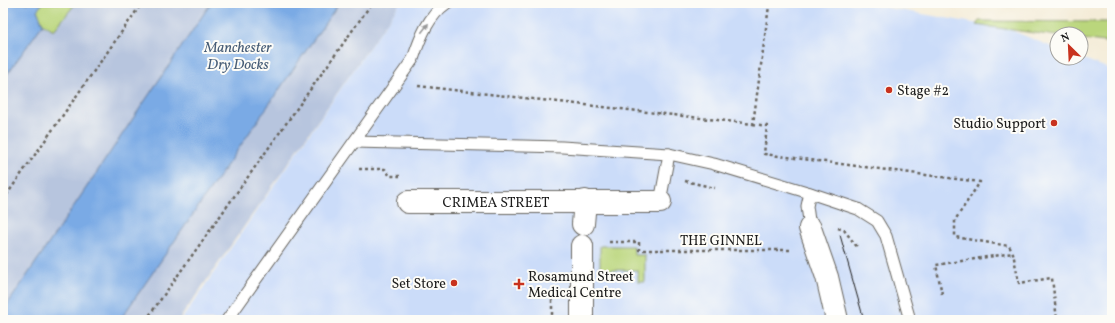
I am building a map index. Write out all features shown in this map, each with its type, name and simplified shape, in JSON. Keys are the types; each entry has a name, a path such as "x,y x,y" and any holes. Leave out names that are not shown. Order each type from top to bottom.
{"street":[{"path":"583,224 585,201"},
{"name":"CRIMEA STREET","path":"408,202 660,202"},
{"path":"810,228 828,277 837,320"},
{"path":"582,246 582,320"}],"lane":[{"path":"227,320 413,58 421,33 441,7 447,3"},
{"path":"354,142 562,147 669,154 714,164 810,193 858,209 877,221 886,236 910,320"},
{"path":"660,202 669,154"},
{"path":"810,193 807,206 810,228"}],"path":[{"path":"3,200 142,3"},
{"path":"146,320 372,3"},
{"path":"753,124 769,6"},
{"path":"412,85 767,126 764,154 980,182 955,220 956,237 1009,246 1013,253 1019,283 1052,278 1057,320"},
{"name":"THE GINNEL","path":"609,242 639,242 639,250 797,250"},
{"path":"942,294 936,265 1013,253"},
{"path":"552,294 552,320"}],"shaded area":[{"path":"43,3 211,3 3,311 3,80 43,24"},
{"path":"339,3 400,3 179,320 120,320"},
{"path":"400,3 860,3 1008,29 1049,46 1049,66 1089,66 1089,61 1112,70 1112,320 181,320"}],"green space":[{"path":"43,3 76,3 54,30 43,24 37,10"},
{"path":"979,21 1112,22 1112,43 1089,40 1089,26 1049,26 1049,35 976,25"},
{"path":"600,246 634,246 634,255 645,255 645,282 638,282 638,270 600,270"}],"water":[{"path":"3,3 43,3 37,10 43,24 3,80"},
{"name":"Manchester Dry Docks","path":"211,3 339,3 120,320 3,320 3,311"}],"tram line":[{"path":"840,235 864,320"}],"place":[{"name":"Stage #2","path":"889,90"},
{"name":"Studio Support","path":"1054,123"},
{"name":"Set Store","path":"454,283"},
{"name":"Rosamund Street Medical Centre","path":"519,284"}]}
